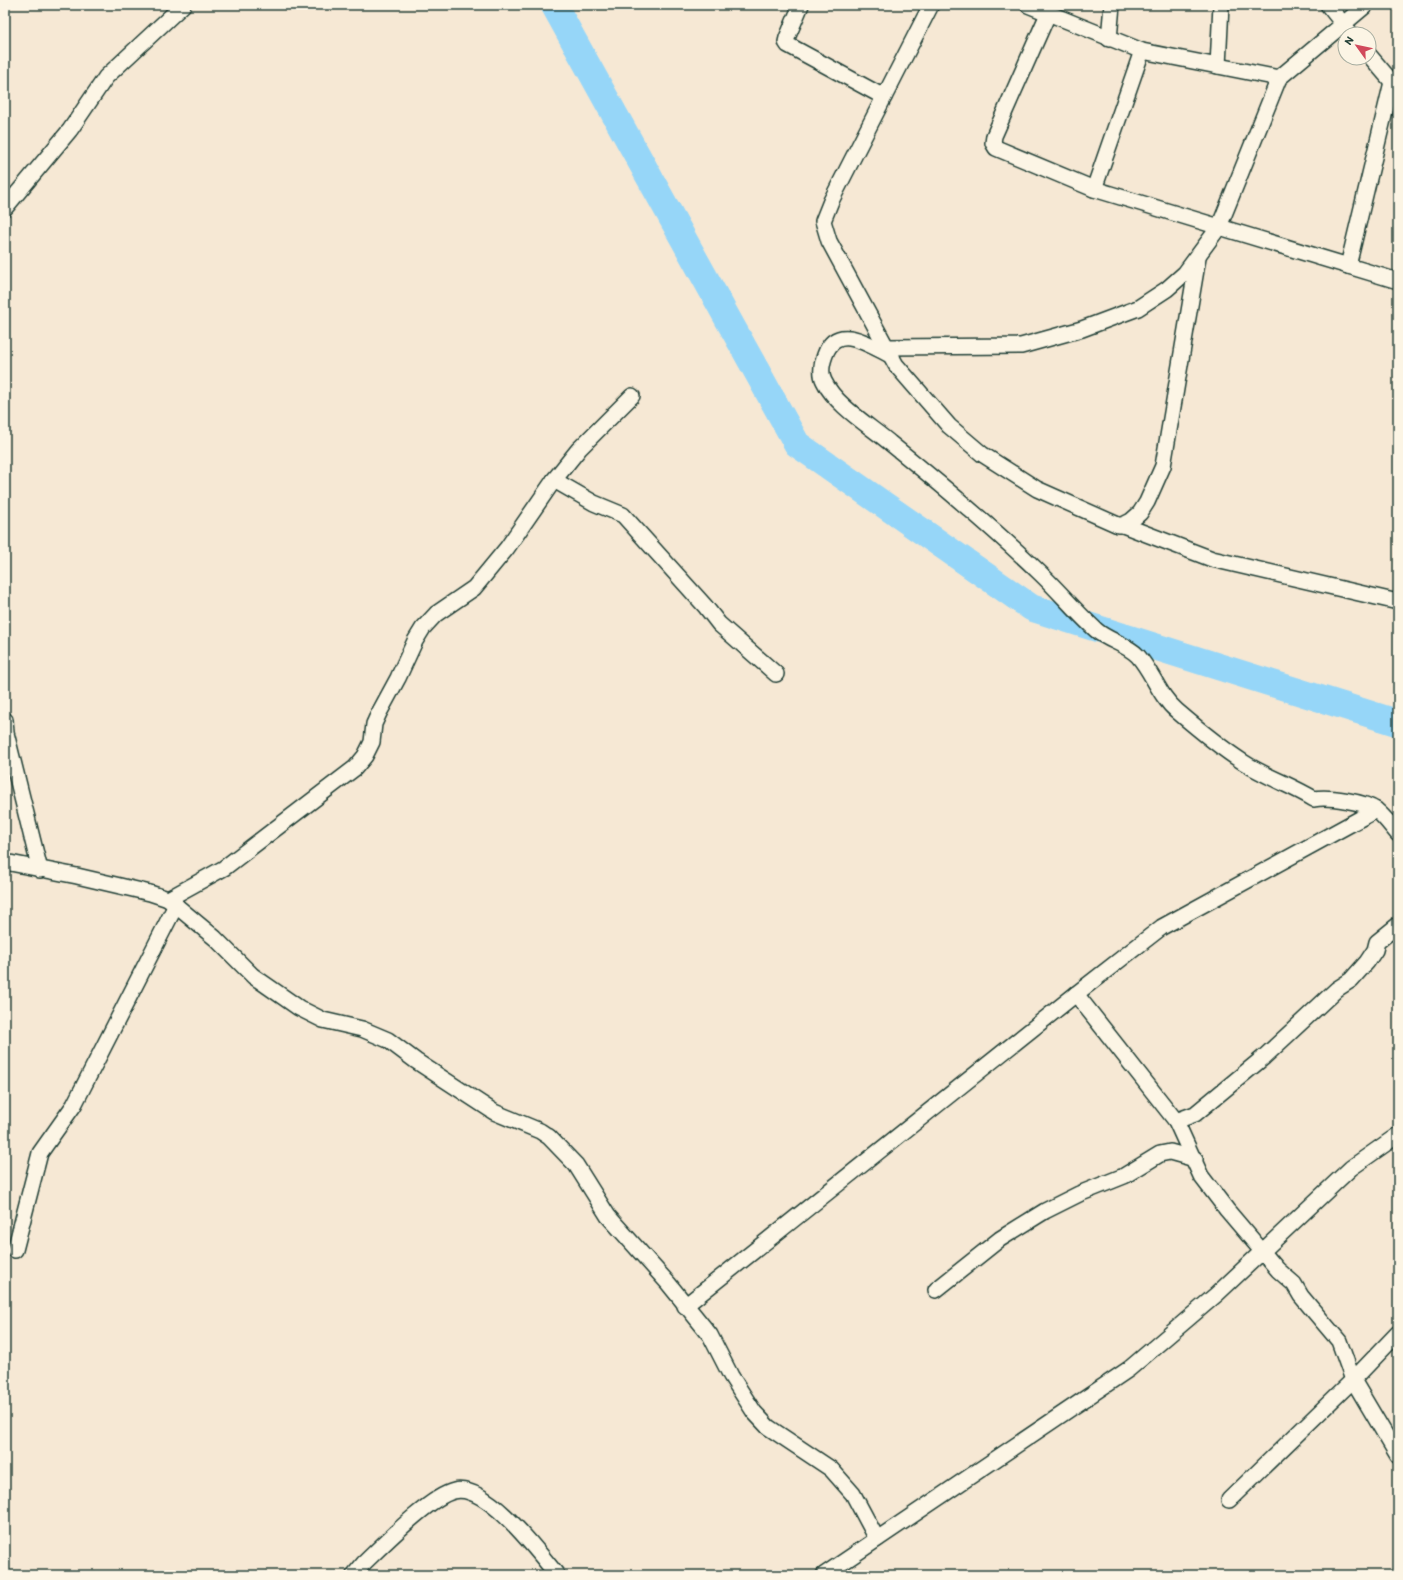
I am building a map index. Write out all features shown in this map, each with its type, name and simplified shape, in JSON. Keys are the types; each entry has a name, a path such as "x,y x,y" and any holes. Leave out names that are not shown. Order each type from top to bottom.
{"street":[{"path":"5,208 70,130 106,77 183,5"},
{"path":"801,5 787,38 786,42 788,45 884,97"},
{"path":"931,5 831,201 823,221 829,241 889,352 910,382 949,426 982,454 1037,489 1118,525 1123,525 1212,559 1398,602"},
{"path":"1028,5 1109,39 1142,51 1279,78"},
{"path":"1109,39 1112,5"},
{"path":"1218,66 1221,5"},
{"path":"1328,5 1345,26"},
{"path":"1351,26 1366,5"},
{"path":"1048,14 994,136 993,143 996,148 1094,189 1398,281"},
{"path":"1337,38 1279,78 1219,227 1185,273 1167,289 1138,308 1082,329 1021,346 889,352 856,339 844,337 832,343 825,354 822,365 822,377 828,389 845,406 950,492 1041,574 1097,632 1137,655 1162,696 1176,710 1242,761 1314,799 1324,797 1344,800 1376,810 1398,834"},
{"path":"1094,189 1142,51"},
{"path":"1348,266 1395,85 1377,64"},
{"path":"1123,525 1131,522 1140,513 1164,466 1199,254"},
{"path":"15,1250 40,1153 74,1104 172,902 224,868 355,768 365,756 372,742 374,724 415,641 423,628 436,614 474,588 507,548 554,480 580,449 632,396"},
{"path":"554,480 594,504 623,515 705,606 719,624 776,674"},
{"path":"5,729 40,870"},
{"path":"686,1306 1162,927 1376,810"},
{"path":"5,862 77,876 172,902 215,938 253,976 300,1008 323,1020 362,1029 388,1040 416,1062 494,1112 540,1131 549,1137 576,1164 608,1216 668,1283 710,1335 732,1376 754,1412 768,1427 831,1469 853,1494 877,1539"},
{"path":"1176,1121 1195,1114 1264,1056 1337,989 1351,980 1367,962 1375,950 1377,942 1398,925"},
{"path":"1076,994 1176,1121 1195,1159 1196,1166 1201,1176 1262,1251 1294,1284 1301,1296 1339,1341 1353,1380 1398,1456"},
{"path":"824,1575 1129,1369 1217,1294 1351,1168 1398,1135"},
{"path":"936,1290 1000,1239 1045,1211 1079,1194 1124,1176 1160,1154 1170,1152 1195,1159"},
{"path":"1229,1500 1353,1380 1398,1333"},
{"path":"354,1575 364,1563 436,1499 455,1490 468,1491 478,1496 509,1518 557,1575"}],"waterway":[{"path":"554,5 797,444 1032,608 1398,723"}]}
